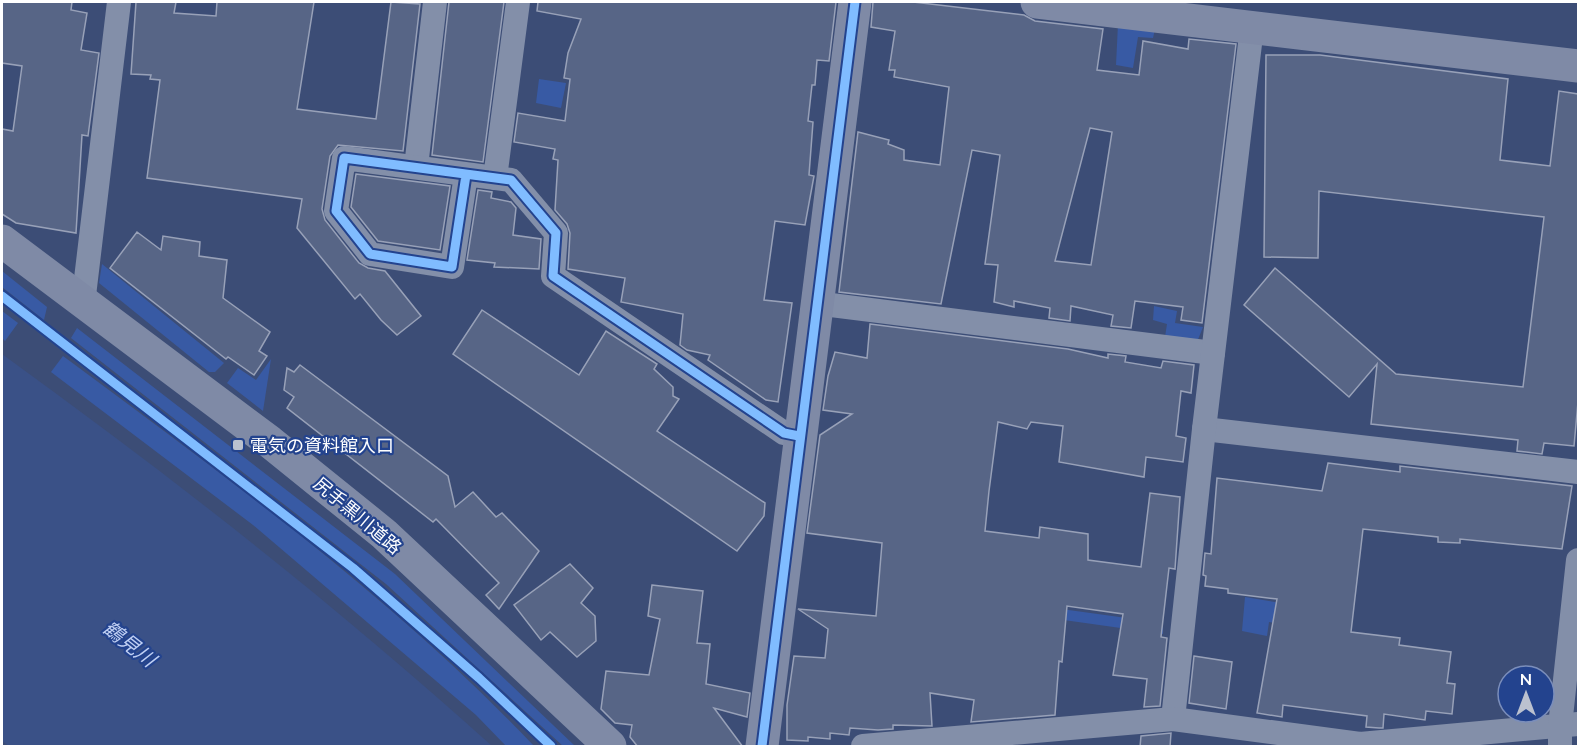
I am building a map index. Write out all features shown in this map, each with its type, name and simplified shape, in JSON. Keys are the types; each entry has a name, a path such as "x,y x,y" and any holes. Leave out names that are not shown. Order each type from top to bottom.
{"street":[{"path":"83,304 119,2"},
{"path":"416,167 435,2"},
{"path":"495,178 518,2"},
{"path":"762,747 815,303 855,2"},
{"path":"1037,2 1578,66"},
{"path":"1173,719 1204,429 1252,27"},
{"path":"466,175 452,267 370,254 336,211 344,158 512,180 556,233 553,276 784,433 799,436"},
{"name":"尻手黒川道路","path":"2,241 270,442 384,534 610,747"},
{"path":"815,303 1213,353"},
{"path":"1204,429 1578,471"},
{"path":"863,747 1173,719 1275,739 1360,744 1566,732 1578,560"}],"shaded area":[{"path":"1118,24 1155,29 1153,38 1138,37 1133,68 1116,65"},
{"path":"539,79 566,83 561,108 536,103"},
{"path":"102,264 224,363 215,372 209,372 99,283"},
{"path":"2,271 47,307 44,320 2,287"},
{"path":"1154,306 1177,311 1175,323 1203,327 1197,342 1165,337 1167,324 1153,320"},
{"path":"2,311 18,323 5,341 2,338"},
{"path":"77,328 395,574 575,746 563,746 386,584 71,338"},
{"path":"63,356 186,447 366,589 480,692 534,746 506,746 476,715 253,525 51,372"},
{"path":"271,359 263,411 227,383 238,368 256,380"},
{"path":"1245,597 1293,605 1291,625 1269,622 1267,636 1242,631"},
{"path":"988,599 1163,623 1163,634 986,609"}],"water":[{"name":"鶴見川","path":"2,354 252,543 374,643 492,746 9,746 2,741"}],"building":[{"path":"2,2 72,2 71,10 87,13 81,50 99,53 88,136 82,135 76,233 16,223 2,214 2,129 13,131 22,66 2,63"},
{"path":"136,2 176,2 174,13 216,16 217,2 314,2 297,109 376,119 391,2 420,4 403,151 338,145 330,156 322,209 325,220 359,263 368,268 385,271 421,316 397,335 381,320 360,294 355,299 297,228 302,199 147,178 160,80 150,79 151,75 131,74"},
{"path":"449,2 504,2 483,162 432,155"},
{"path":"538,2 836,2 829,61 817,60 815,85 812,85 808,121 813,122 809,175 814,176 805,225 775,221 764,300 792,303 778,402 766,400 708,360 710,355 687,350 680,345 683,314 621,302 625,278 568,269 570,233 567,224 555,210 558,160 553,159 555,149 514,142 518,113 565,121 570,79 564,78 568,53 581,19 537,11"},
{"path":"873,2 913,2 1024,15 1035,21 1103,29 1097,70 1139,75 1143,41 1188,49 1189,39 1236,44 1202,323 1181,320 1183,307 1135,301 1131,328 1111,326 1113,315 1071,306 1070,321 1049,318 1050,308 1014,301 1014,307 994,302 998,265 985,264 1000,155 972,150 941,304 839,292 858,132 889,140 888,144 904,150 904,160 940,165 949,87 894,77 895,70 889,70 895,31 871,27","holes":["1090,128 1112,132 1091,265 1055,261"]},
{"path":"1266,55 1320,55 1508,79 1500,160 1550,166 1559,91 1578,94 1578,402 1574,446 1544,443 1542,454 1517,451 1518,440 1371,424 1377,364 1349,397 1244,305 1275,268 1396,374 1523,387 1544,217 1319,191 1318,258 1264,257"},
{"path":"356,174 450,186 440,250 378,241 351,207"},
{"path":"478,190 492,192 491,198 511,202 516,208 513,235 541,239 539,269 494,267 495,263 467,260"},
{"path":"137,232 161,250 163,236 200,242 199,256 227,260 223,298 270,332 259,351 267,356 254,375 228,357 226,359 110,268"},
{"path":"482,310 579,375 606,331 657,364 654,369 673,387 673,396 679,399 657,431 765,503 764,516 737,551 453,354"},
{"path":"870,324 1068,349 1108,358 1108,354 1126,356 1125,362 1161,368 1163,361 1194,365 1191,393 1181,391 1176,436 1186,438 1183,462 1146,457 1144,477 1059,462 1063,426 1031,422 1027,429 998,422 985,531 1039,538 1040,527 1088,534 1088,560 1141,567 1150,493 1180,497 1175,569 1169,568 1161,637 1167,638 1160,706 1144,707 1147,679 1113,675 1123,614 1067,606 1062,662 1059,661 1055,715 971,722 974,700 930,693 932,726 893,725 893,729 878,730 850,728 849,735 830,733 830,739 808,737 808,741 787,740 787,705 794,656 825,658 828,629 798,609 876,616 882,543 807,533 820,435 852,414 823,410 828,376 835,352 867,358"},
{"path":"300,365 448,476 455,507 473,492 496,517 502,513 539,551 499,609 486,595 499,583 436,519 433,522 287,408 294,397 284,390 287,368 294,372"},
{"path":"1328,463 1400,472 1400,466 1572,486 1562,549 1460,539 1460,543 1438,542 1438,537 1363,529 1351,632 1400,638 1399,645 1451,652 1447,683 1455,684 1452,714 1426,711 1425,720 1384,714 1383,728 1379,728 1366,727 1367,716 1283,705 1282,717 1257,713 1277,599 1228,593 1228,589 1205,586 1206,576 1203,575 1205,553 1211,554 1217,478 1322,491"},
{"path":"570,564 593,588 581,603 595,616 596,641 577,657 550,632 541,640 514,605"},
{"path":"652,585 703,591 697,643 710,644 706,684 750,693 747,717 714,708 743,747 638,747 630,737 632,725 615,723 601,709 606,671 649,675 660,619 648,616"},
{"path":"1194,656 1232,662 1226,709 1189,703"},
{"path":"1171,733 1170,747 1140,747 1141,736"}],"cycle path":[{"path":"762,746 855,2"},
{"path":"466,175 452,267 370,254 336,211 344,158 511,180 556,233 553,276 784,433 799,436"},
{"path":"2,296 353,568 479,678 551,746"}],"place":[{"name":"電気の資料館入口","path":"238,445"}]}
